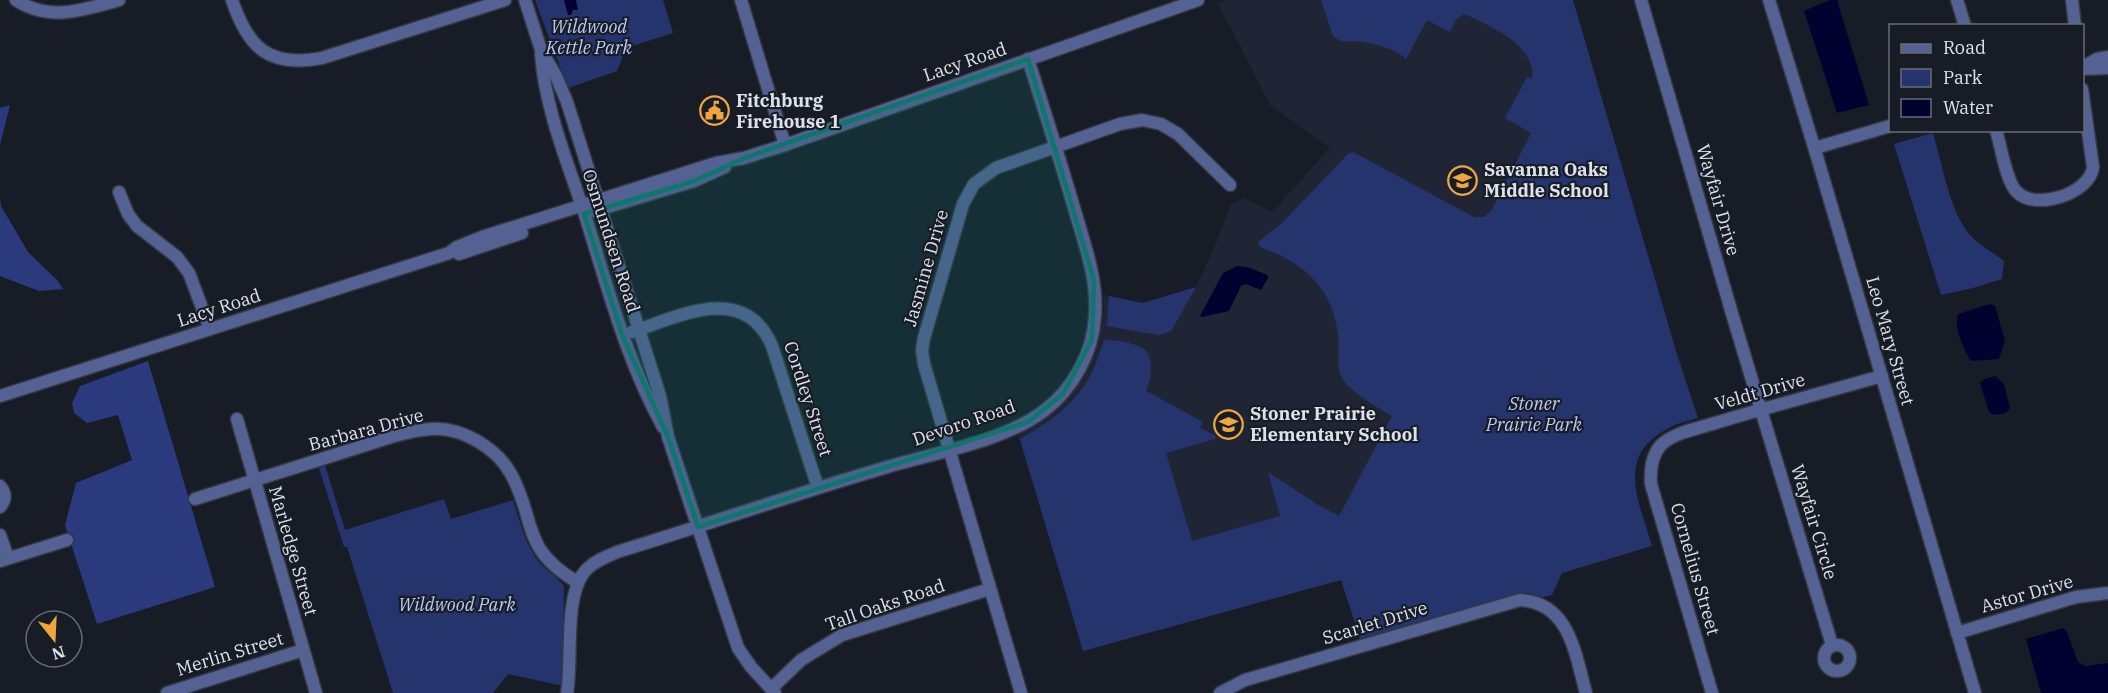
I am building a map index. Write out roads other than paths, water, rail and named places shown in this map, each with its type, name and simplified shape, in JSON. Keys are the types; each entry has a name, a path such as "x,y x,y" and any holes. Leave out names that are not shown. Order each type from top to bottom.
{"street":[{"path":"16,0 27,7 43,12 64,13 119,0"},
{"path":"232,0 246,34 266,54 285,61 301,62 322,58 505,0"},
{"name":"Osmundsen Road","path":"525,0 541,50 556,76 574,126 660,396 668,437 738,648 751,667 773,691"},
{"path":"741,0 785,145"},
{"name":"Lacy Road","path":"0,396 449,253 457,247 482,237 694,181 744,158 1198,0"},
{"name":"Wayfair Drive","path":"1641,0 1726,295 1762,410"},
{"name":"Leo Mary Street","path":"1769,0 1815,148 1975,693"},
{"path":"1957,0 1964,24"},
{"path":"2072,0 2075,24"},
{"name":"Osmundsen Road","path":"541,50 543,79 622,335 646,397 668,437"},
{"path":"2084,67 2097,59 2108,57"},
{"name":"Devoro Road","path":"577,582 584,571 601,559 620,551 818,488 1010,431 1055,402 1081,367 1092,340 1096,305 1094,280 1028,59"},
{"path":"2084,68 2108,68"},
{"path":"1997,132 2015,191 2029,201 2043,201 2075,191 2090,179 2093,167 2084,103"},
{"name":"Jasmine Drive","path":"1021,693 924,364 922,350 963,204 974,184 996,168 1120,124 1142,120 1168,127 1178,134 1230,185"},
{"path":"558,131 574,126"},
{"path":"1815,148 1889,126"},
{"path":"119,192 136,226 177,257 189,273 210,329"},
{"name":"Cordley Street","path":"622,335 694,311 710,308 728,308 739,311 758,324 769,337 818,488"},
{"name":"Veldt Drive","path":"1655,454 1662,444 1675,436 1882,376"},
{"name":"Wayfair Circle","path":"1762,410 1832,645"},
{"name":"Marledge Street","path":"237,419 316,693"},
{"name":"Barbara Drive","path":"195,500 417,431 439,430 466,435 488,448 510,472 537,546 553,566 577,582"},
{"name":"Cornelius Street","path":"1655,454 1650,469 1651,484 1713,693"},
{"path":"0,486 5,498 0,507"},
{"path":"0,535 4,559 67,540"},
{"path":"567,693 570,671 571,606 577,582"},
{"name":"Tall Oaks Road","path":"773,691 801,660 842,635 990,589"},
{"name":"Astor Drive","path":"1957,633 2076,597 2108,593"},
{"name":"Scarlet Drive","path":"1220,693 1245,680 1520,600 1531,601 1554,612 1567,630 1586,693"},
{"name":"Merlin Street","path":"167,693 303,650"}],"water":[{"path":"564,0 576,0 578,10 573,10 571,15 568,15"},
{"path":"1830,0 1837,0 1869,105 1837,113 1804,11"},
{"path":"1237,266 1248,267 1267,275 1268,278 1261,290 1246,284 1241,286 1229,311 1200,316 1223,273"},
{"path":"1990,304 1995,306 2005,341 1999,359 1971,361 1958,332 1958,314"},
{"path":"1995,376 2004,384 2010,408 2006,413 1994,415 1989,412 1980,383 1984,379"},
{"path":"2063,628 2067,632 2078,662 2085,666 2108,663 2108,693 2041,693 2026,639"}],"place":[{"name":"Fitchburg Firehouse 1","path":"715,111"},
{"name":"Savanna Oaks Middle School","path":"1463,180"},
{"name":"Stoner Prairie Elementary School","path":"1229,424"}],"park label":[{"name":"Wildwood Kettle Park","path":"589,37"},
{"name":"Stoner Prairie Park","path":"1534,414"},
{"name":"Wildwood Park","path":"457,605"}]}
